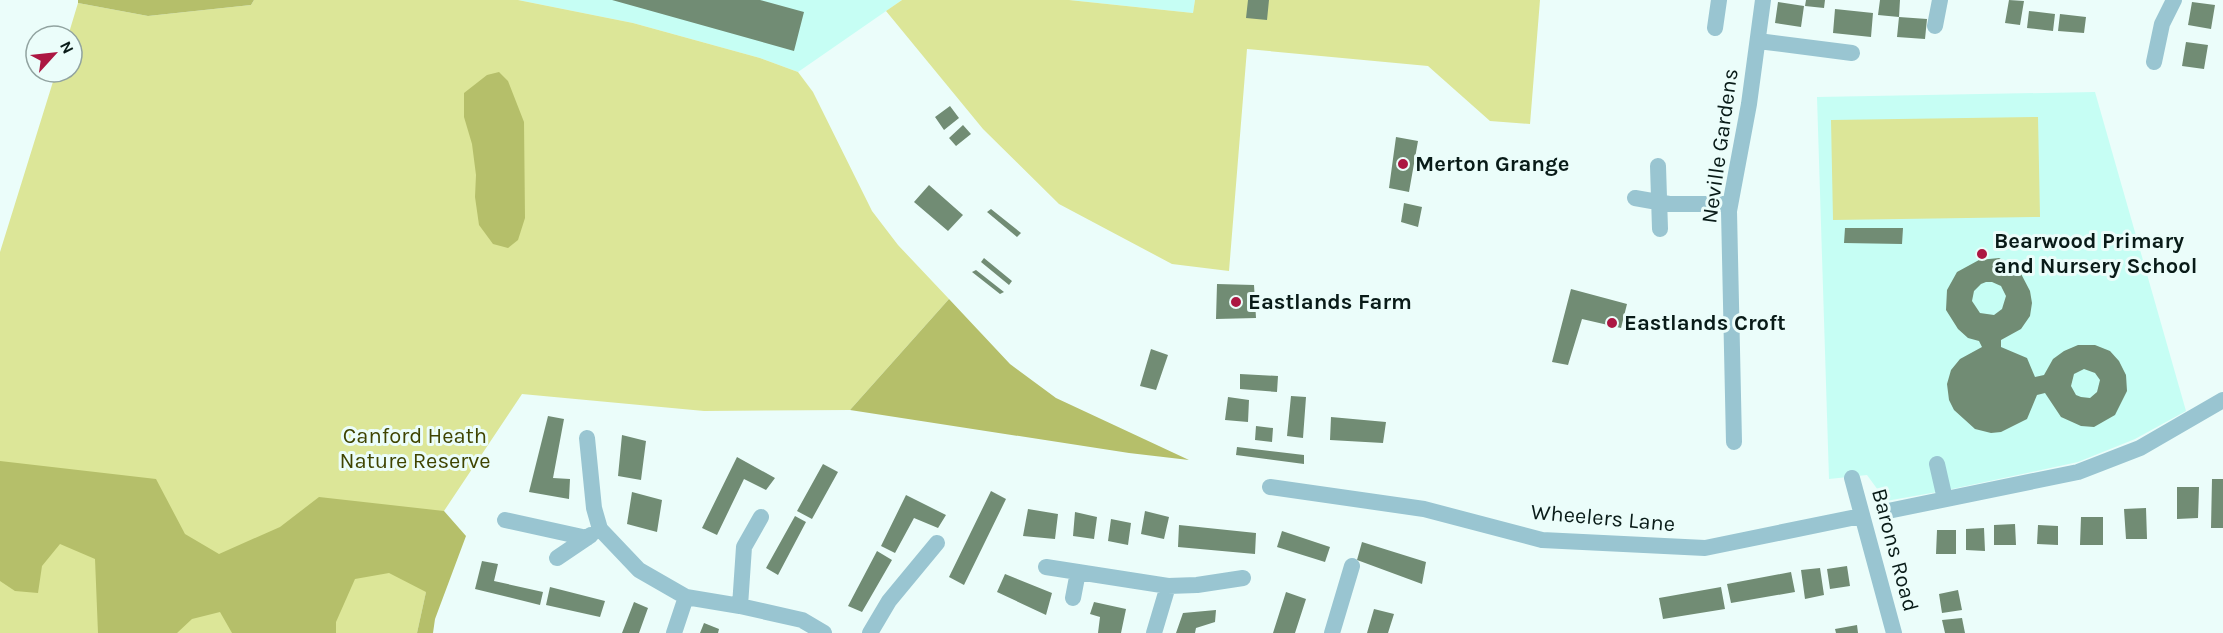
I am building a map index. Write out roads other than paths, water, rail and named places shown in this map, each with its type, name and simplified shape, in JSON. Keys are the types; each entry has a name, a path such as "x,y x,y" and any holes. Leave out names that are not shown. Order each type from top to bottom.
{"street":[{"path":"1715,27 1719,0"},
{"name":"Neville Gardens","path":"1734,442 1730,204 1749,104 1763,0"},
{"path":"1935,26 1940,0"},
{"path":"2154,62 2162,24 2174,0"},
{"path":"1758,41 1852,53"},
{"path":"1658,166 1660,229"},
{"path":"1635,198 1660,203 1730,204"},
{"path":"1888,511 2078,472 2140,448 2223,400"},
{"path":"587,438 594,508 594,534"},
{"path":"1937,464 1945,499"},
{"name":"Barons Road","path":"1852,478 1894,633"},
{"name":"Wheelers Lane","path":"1270,487 1424,508 1542,540 1705,548 1861,516"},
{"path":"740,606 744,547 760,517"},
{"path":"505,520 594,534 639,570 686,597 740,606 802,621 825,633"},
{"path":"557,558 594,534"},
{"path":"870,633 889,601 937,543"},
{"path":"1332,633 1352,566"},
{"path":"1046,567 1168,586 1197,585 1243,578"},
{"path":"1073,598 1078,572"},
{"path":"1154,633 1168,586"},
{"path":"674,633 686,597"}],"place":[{"name":"Merton Grange","path":"1403,164"},
{"name":"Bearwood Primary and Nursery School","path":"1982,254"},
{"name":"Eastlands Farm","path":"1236,302"},
{"name":"Eastlands Croft","path":"1612,323"}],"park label":[{"name":"Canford Heath Nature Reserve","path":"415,449"}]}
